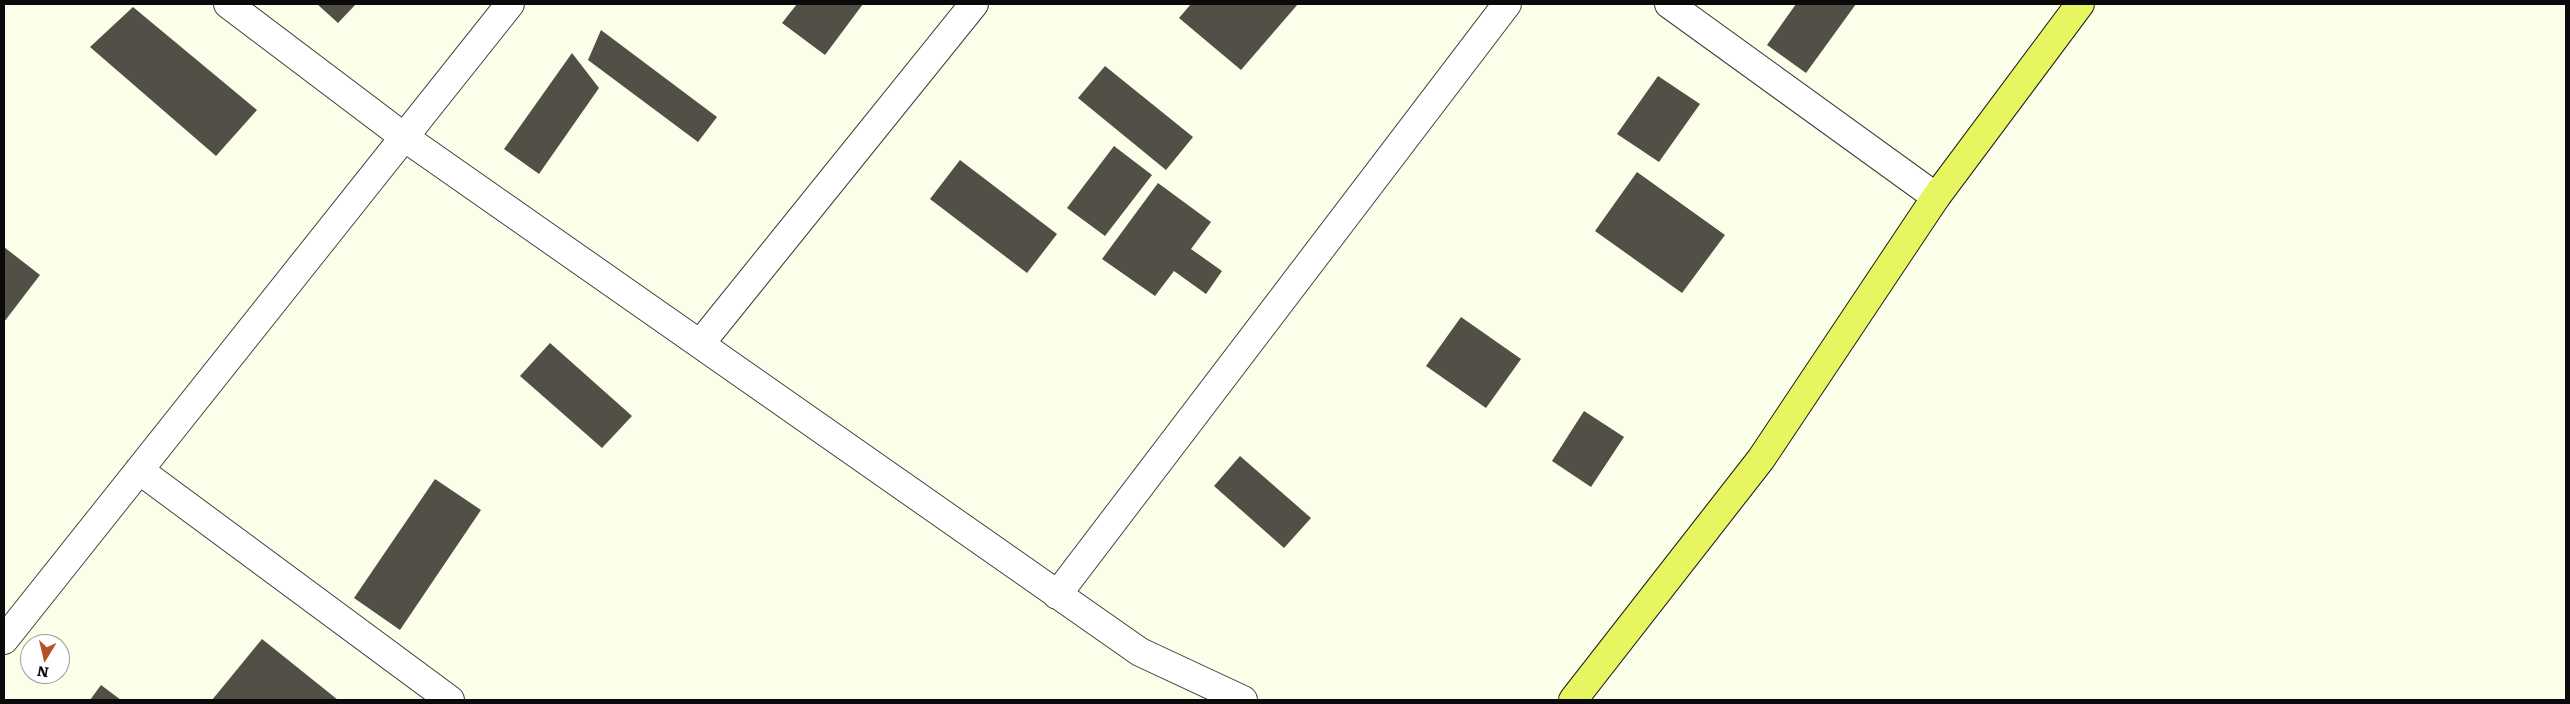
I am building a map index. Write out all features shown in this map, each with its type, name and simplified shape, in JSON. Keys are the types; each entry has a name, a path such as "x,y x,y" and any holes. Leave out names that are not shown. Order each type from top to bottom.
{"main road":[{"path":"1573,700 1761,459 1936,197 2080,4"}],"street":[{"path":"228,4 404,137 1140,652 1243,700"},
{"path":"4,640 510,4"},
{"path":"700,344 974,4"},
{"path":"1057,595 1507,4"},
{"path":"1669,4 1936,197"},
{"path":"139,470 450,700"}],"building":[{"path":"317,4 356,4 338,23"},
{"path":"797,4 863,4 825,55 782,23"},
{"path":"1191,4 1298,4 1241,70 1179,18"},
{"path":"1796,4 1856,4 1806,73 1767,45"},
{"path":"133,7 257,110 216,156 90,47"},
{"path":"601,30 717,117 698,142 588,60"},
{"path":"572,53 599,88 539,174 504,149"},
{"path":"1105,66 1193,137 1166,170 1078,98"},
{"path":"1658,76 1700,104 1659,162 1617,134"},
{"path":"1114,146 1152,175 1105,236 1067,208"},
{"path":"960,160 1057,234 1027,273 930,199"},
{"path":"1637,172 1725,235 1682,293 1595,231"},
{"path":"1158,183 1211,222 1191,249 1222,271 1206,294 1174,271 1155,296 1102,259"},
{"path":"4,247 40,275 4,322"},
{"path":"1461,317 1521,359 1486,408 1426,366"},
{"path":"550,343 632,416 602,448 520,376"},
{"path":"1584,411 1624,437 1591,487 1552,461"},
{"path":"1240,456 1311,518 1284,548 1214,486"},
{"path":"435,479 481,510 400,630 354,598"},
{"path":"262,639 338,700 212,700"},
{"path":"101,685 121,700 90,700"}]}
